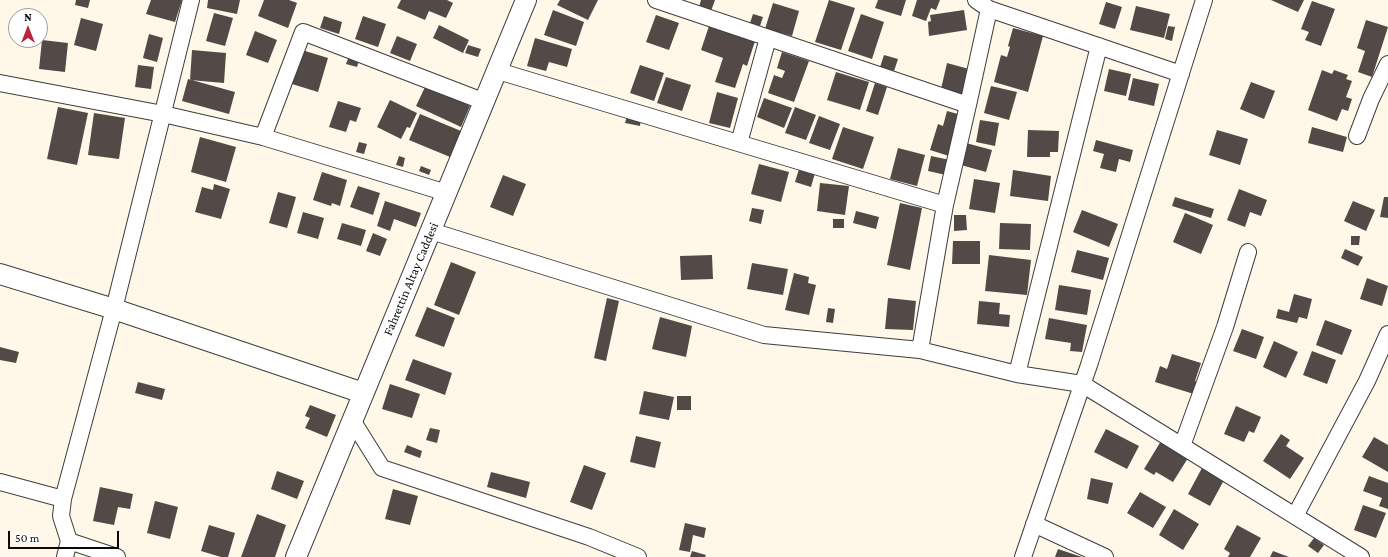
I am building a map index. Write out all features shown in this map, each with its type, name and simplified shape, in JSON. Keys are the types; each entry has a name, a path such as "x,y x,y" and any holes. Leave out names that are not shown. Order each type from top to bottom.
{"street":[{"path":"64,557 68,541 61,516 63,499 114,309 191,0"},
{"name":"Fahrettin Altay Caddesi","path":"296,557 363,393 498,72 526,0"},
{"path":"656,0 968,105"},
{"path":"976,0 989,10 1181,74"},
{"path":"1023,557 1082,384 1204,0"},
{"path":"920,350 945,205 989,10"},
{"path":"263,137 303,32 485,102"},
{"path":"739,143 768,38"},
{"path":"1017,374 1099,46"},
{"path":"1357,136 1371,99 1388,64"},
{"path":"498,72 945,205"},
{"path":"0,83 163,114 263,137 447,193"},
{"path":"431,231 764,335 920,350 1017,374 1082,384 1361,557"},
{"path":"1182,446 1225,327 1248,252"},
{"path":"0,274 114,309 363,393"},
{"path":"1295,516 1367,381 1388,334"},
{"path":"352,420 382,468 589,537 638,557"},
{"path":"0,482 63,499"},
{"path":"1034,524 1105,557"},
{"path":"68,541 117,557"}],"building":[{"path":"76,0 90,0 88,8 75,5"},
{"path":"151,0 182,0 175,22 146,14"},
{"path":"208,0 240,0 237,14 207,8"},
{"path":"264,0 289,0 297,3 288,28 258,16"},
{"path":"401,0 447,0 453,3 446,18 429,11 425,20 397,8"},
{"path":"560,0 598,0 588,20 557,5"},
{"path":"701,0 715,0 711,11 699,7"},
{"path":"829,0 855,8 841,50 815,42"},
{"path":"878,0 906,0 901,16 875,8"},
{"path":"917,0 940,0 936,10 931,8 926,21 912,16"},
{"path":"1271,0 1304,0 1298,12"},
{"path":"1312,1 1335,9 1321,46 1305,40 1309,32 1301,29"},
{"path":"1106,2 1122,7 1115,29 1099,24"},
{"path":"773,3 799,11 792,36 765,29"},
{"path":"1136,6 1170,14 1164,38 1130,30"},
{"path":"553,10 584,22 576,46 544,35"},
{"path":"964,10 967,30 929,36 928,22 931,21 930,15"},
{"path":"214,13 233,18 225,46 206,41"},
{"path":"753,14 763,17 760,26 750,23"},
{"path":"861,14 884,22 872,59 848,51"},
{"path":"656,15 679,23 669,50 646,42"},
{"path":"324,16 342,22 339,34 320,28"},
{"path":"363,16 386,24 378,47 355,39"},
{"path":"81,18 103,24 96,51 74,45"},
{"path":"1366,20 1388,27 1372,77 1358,72 1365,51 1357,48"},
{"path":"439,25 469,40 463,53 433,38"},
{"path":"709,26 755,41 747,66 743,64 735,88 715,82 723,58 701,50"},
{"path":"1168,26 1175,27 1172,41 1165,39"},
{"path":"1013,28 1043,36 1028,92 994,82 1001,55 1007,57 1010,47 1008,46"},
{"path":"255,31 277,40 268,63 246,55"},
{"path":"149,34 163,38 157,62 143,58"},
{"path":"397,36 417,44 410,61 390,53"},
{"path":"535,38 572,49 567,67 549,62 546,71 527,66"},
{"path":"48,41 68,43 65,72 39,69 41,48 48,48"},
{"path":"468,45 481,49 478,57 465,53"},
{"path":"192,50 226,53 224,83 190,80"},
{"path":"302,50 328,58 318,92 292,84"},
{"path":"351,51 361,54 357,67 346,64"},
{"path":"782,52 809,61 794,102 768,93 774,75 782,78 785,71 777,68"},
{"path":"884,55 898,59 894,71 880,67"},
{"path":"947,63 969,69 963,94 941,89"},
{"path":"138,65 154,67 151,89 135,87"},
{"path":"640,65 664,73 654,101 630,93"},
{"path":"1109,69 1131,74 1126,96 1104,91"},
{"path":"1322,70 1332,74 1334,70 1348,75 1346,79 1352,81 1346,97 1352,99 1348,111 1342,109 1337,121 1308,110"},
{"path":"836,72 869,82 860,110 827,100"},
{"path":"666,77 691,85 682,111 657,103"},
{"path":"1133,78 1159,84 1154,106 1128,100"},
{"path":"188,79 235,92 229,114 182,101"},
{"path":"1251,82 1275,91 1264,119 1240,109"},
{"path":"875,83 887,87 878,115 866,111"},
{"path":"426,85 470,106 461,127 416,106"},
{"path":"991,86 1017,92 1009,120 984,113"},
{"path":"717,92 738,98 730,128 709,123"},
{"path":"764,98 792,108 784,128 757,117"},
{"path":"390,100 417,113 410,128 407,127 401,139 377,127"},
{"path":"338,101 361,108 356,122 350,120 346,132 329,127"},
{"path":"58,107 88,113 77,165 47,159"},
{"path":"795,107 816,115 806,140 785,133"},
{"path":"947,111 965,116 952,157 930,150 938,124 943,126"},
{"path":"94,113 125,118 119,159 88,155"},
{"path":"420,114 461,131 450,157 409,140"},
{"path":"627,116 641,118 640,126 625,123"},
{"path":"819,116 840,124 830,150 809,143"},
{"path":"980,120 999,123 995,146 976,142"},
{"path":"843,127 874,137 863,169 832,159"},
{"path":"1312,127 1347,137 1343,152 1308,143"},
{"path":"1028,130 1059,131 1058,152 1050,152 1050,157 1027,157"},
{"path":"1217,130 1248,139 1240,165 1209,155"},
{"path":"200,137 236,147 226,182 191,172"},
{"path":"1096,140 1133,150 1130,162 1119,159 1116,172 1100,168 1104,154 1093,151"},
{"path":"359,142 367,144 364,154 356,152"},
{"path":"966,143 992,150 986,172 961,165"},
{"path":"898,148 925,155 917,186 890,179"},
{"path":"399,156 405,158 403,167 396,165"},
{"path":"931,156 950,160 946,175 928,171"},
{"path":"759,164 789,172 781,202 751,194"},
{"path":"421,166 431,170 429,175 419,171"},
{"path":"799,169 815,173 811,187 795,182"},
{"path":"1013,170 1051,176 1048,201 1010,196"},
{"path":"322,172 347,180 340,206 332,203 331,206 313,200"},
{"path":"503,175 526,184 513,216 490,207"},
{"path":"974,179 1000,183 995,213 969,209"},
{"path":"820,183 849,186 845,215 817,211"},
{"path":"214,184 230,189 221,219 195,212 202,187 213,190"},
{"path":"358,186 380,193 373,215 350,207"},
{"path":"1239,189 1267,200 1261,216 1250,212 1245,227 1227,220"},
{"path":"278,192 296,197 287,228 269,223"},
{"path":"1175,197 1214,209 1211,218 1172,206"},
{"path":"1384,197 1388,197 1388,218 1380,217"},
{"path":"385,201 421,213 416,227 394,219 390,231 377,226"},
{"path":"1353,201 1375,210 1366,231 1344,221"},
{"path":"900,203 922,208 910,270 887,265"},
{"path":"752,208 764,210 761,224 749,221"},
{"path":"1082,210 1118,224 1109,247 1073,232"},
{"path":"856,211 879,217 876,229 853,223"},
{"path":"303,212 324,218 318,239 297,233"},
{"path":"1185,213 1213,225 1201,254 1173,242"},
{"path":"954,215 966,215 967,230 954,231"},
{"path":"833,219 844,219 844,228 833,228"},
{"path":"342,223 366,230 361,246 337,239"},
{"path":"1000,223 1031,224 1030,250 999,249"},
{"path":"373,233 387,239 380,256 366,251"},
{"path":"1351,236 1360,236 1359,245 1351,245"},
{"path":"953,241 980,241 980,264 952,264"},
{"path":"1345,249 1363,257 1358,266 1341,258"},
{"path":"1077,250 1109,258 1103,280 1071,272"},
{"path":"712,255 713,279 681,280 680,256"},
{"path":"989,255 1031,260 1027,295 985,291"},
{"path":"451,262 476,272 459,315 434,305"},
{"path":"752,263 788,269 783,295 747,289"},
{"path":"794,273 809,277 808,283 816,285 809,315 785,310"},
{"path":"1367,278 1388,286 1382,306 1360,299"},
{"path":"1059,285 1091,290 1087,315 1055,310"},
{"path":"1294,294 1312,299 1307,319 1299,317 1297,323 1276,318 1278,309 1289,312"},
{"path":"607,298 619,301 606,361 594,358"},
{"path":"888,298 916,301 913,330 885,329"},
{"path":"979,301 1000,303 999,314 1010,315 1009,327 977,324"},
{"path":"427,307 455,318 444,347 415,336"},
{"path":"828,308 835,309 833,323 826,322"},
{"path":"660,317 692,326 686,357 652,349"},
{"path":"1049,318 1087,325 1082,352 1070,351 1071,343 1045,339"},
{"path":"1325,320 1352,330 1342,355 1316,345"},
{"path":"1242,329 1264,337 1256,359 1233,351"},
{"path":"1274,341 1298,352 1286,378 1263,367"},
{"path":"0,347 19,352 16,363 0,360"},
{"path":"1312,351 1336,360 1327,384 1303,375"},
{"path":"1172,354 1201,363 1195,381 1201,383 1197,395 1155,382 1160,366 1167,369"},
{"path":"413,359 452,373 445,395 405,380"},
{"path":"138,382 165,389 162,400 135,393"},
{"path":"390,384 420,394 412,418 382,409"},
{"path":"644,391 674,397 669,420 639,414"},
{"path":"677,396 691,396 691,410 677,410"},
{"path":"310,405 336,415 327,437 305,428 310,418 305,416"},
{"path":"1236,406 1261,417 1254,433 1249,431 1244,442 1224,434"},
{"path":"430,428 440,430 437,443 426,440"},
{"path":"1106,429 1139,446 1127,469 1094,452"},
{"path":"1281,434 1290,440 1286,446 1304,458 1290,479 1263,461"},
{"path":"636,436 661,442 655,468 630,462"},
{"path":"1374,437 1388,445 1388,472 1362,457"},
{"path":"1161,441 1188,458 1173,482 1156,472 1154,475 1144,469"},
{"path":"407,445 422,451 420,458 404,452"},
{"path":"584,465 606,473 592,510 570,502"},
{"path":"1202,468 1224,480 1210,506 1188,494"},
{"path":"277,471 304,481 297,499 271,489"},
{"path":"491,472 530,482 526,498 487,487"},
{"path":"1369,476 1388,483 1388,509 1379,506 1382,498 1363,491"},
{"path":"1091,478 1113,483 1108,504 1087,499"},
{"path":"100,487 133,494 130,509 118,507 114,525 93,521"},
{"path":"393,489 418,496 410,525 385,519"},
{"path":"1140,492 1166,507 1153,528 1127,513"},
{"path":"155,501 178,507 170,539 147,533"},
{"path":"1363,505 1386,513 1376,538 1354,530"},
{"path":"1174,509 1199,524 1183,550 1159,535"},
{"path":"257,514 286,525 275,557 241,557"},
{"path":"685,523 706,528 704,538 693,535 690,552 679,550"},
{"path":"209,525 235,533 228,557 221,557 201,551"},
{"path":"1237,525 1261,538 1250,557 1228,557 1230,553 1224,549"},
{"path":"1314,538 1324,545 1318,553 1308,546"},
{"path":"1058,549 1082,557 1055,557"},
{"path":"692,551 706,555 705,557 690,557"},
{"path":"1273,551 1289,557 1270,557"}]}
